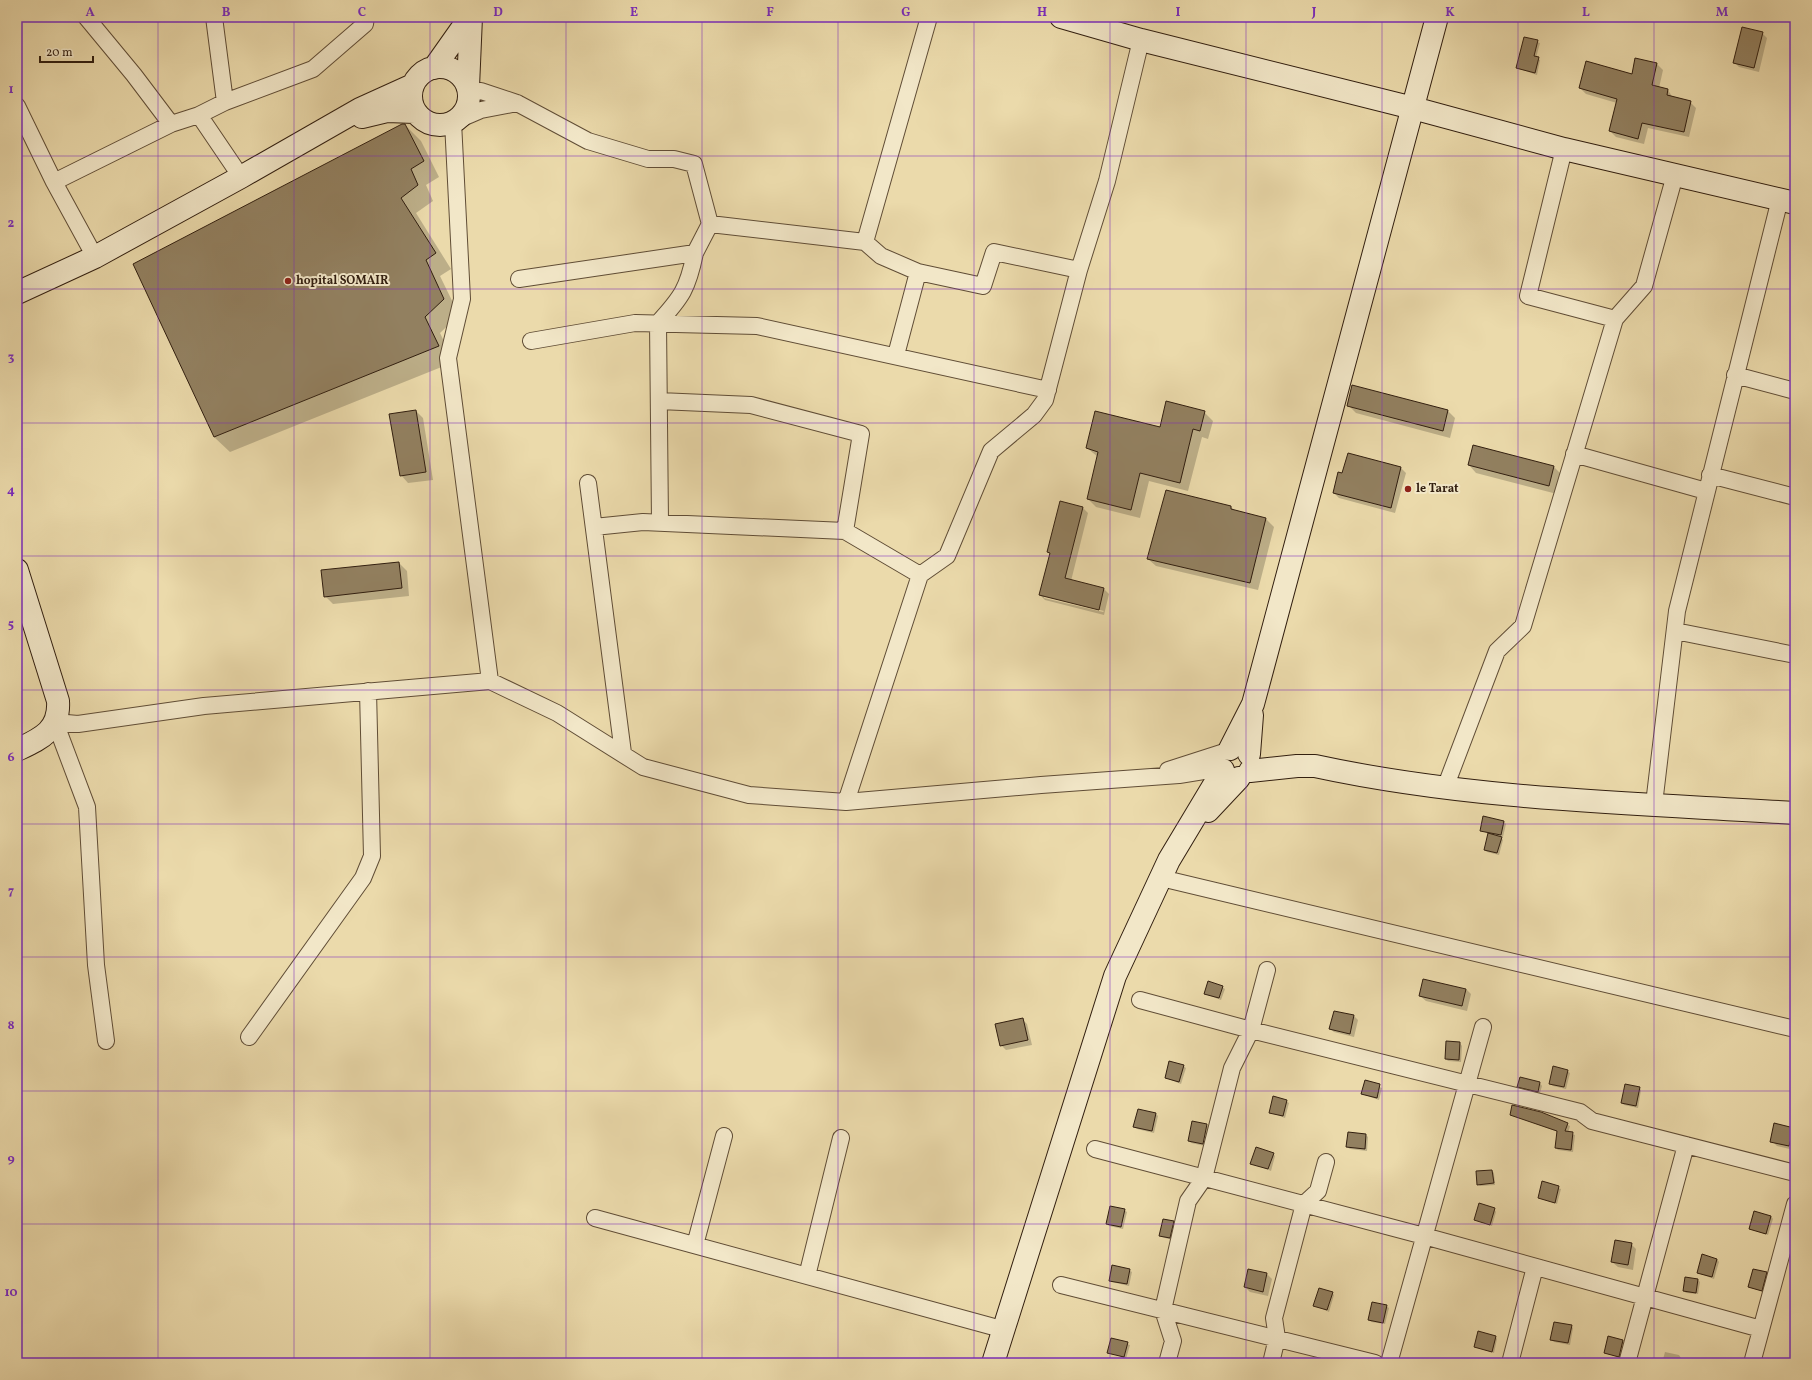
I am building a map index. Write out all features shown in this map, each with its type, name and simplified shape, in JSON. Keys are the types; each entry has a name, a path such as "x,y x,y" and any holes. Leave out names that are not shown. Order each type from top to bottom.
{"street":[{"path":"86,17 134,75 171,124"},
{"path":"214,17 225,102"},
{"path":"54,182 171,124 199,116 225,102 313,69 365,24 366,17"},
{"path":"434,68 471,17"},
{"path":"453,122 463,116 469,105 471,17"},
{"path":"865,242 929,17"},
{"path":"1061,17 1141,40 1413,108 1564,149 1787,201 1735,375 1677,611 1654,804"},
{"path":"993,1363 1005,1330 1115,976 1165,869 1237,762 1437,17"},
{"path":"846,802 920,575 947,556 991,451 1034,415 1045,400 1079,270 1107,181 1141,40"},
{"path":"17,293 95,257 241,177 360,109 412,85 421,74 434,68 448,68 460,75 469,90"},
{"path":"412,85 410,99 415,112 426,122 439,126 453,122 481,110 517,103"},
{"path":"469,90 481,91 517,103 588,141 648,159 674,160 694,164 710,224 696,253 689,281 676,304 658,323 660,522"},
{"path":"17,106 23,134 54,182 95,257"},
{"path":"337,122 387,111 415,112"},
{"path":"199,116 241,177"},
{"path":"453,122 462,300 448,358 490,681"},
{"path":"1564,149 1528,296 1615,319"},
{"path":"1445,788 1497,651 1523,626 1615,319 1644,286 1675,175"},
{"path":"710,224 865,242 881,256 918,272 983,286 994,252 1079,270"},
{"path":"520,279 696,253"},
{"path":"896,355 918,272"},
{"path":"531,341 635,323 757,326 896,355 1048,390"},
{"path":"1735,375 1795,391"},
{"path":"659,401 751,405 861,434 845,531"},
{"path":"1574,454 1706,491"},
{"path":"1710,475 1795,497"},
{"path":"588,483 623,753"},
{"path":"594,527 643,522 660,522 845,531 920,575"},
{"path":"17,570 58,701 59,712 55,722 42,738 17,750"},
{"path":"1674,631 1795,655"},
{"path":"55,722 78,724 204,706 490,681 556,713 623,753 643,767 749,795 846,802 1154,777 1177,766 1237,762 1315,766 1445,788 1531,796 1795,813"},
{"path":"249,1037 363,878 372,856 368,691"},
{"path":"55,722 87,807 96,966 106,1041"},
{"path":"1165,869 1795,1030"},
{"path":"1167,1363 1173,1341 1163,1310 1188,1201 1204,1178 1232,1068 1251,1030 1267,970"},
{"path":"1140,1000 1251,1030 1580,1112 1592,1121 1795,1172"},
{"path":"1389,1363 1483,1027"},
{"path":"694,1245 724,1136"},
{"path":"807,1276 841,1138"},
{"path":"1627,1363 1643,1297 1686,1145"},
{"path":"1095,1149 1424,1236 1761,1329"},
{"path":"1271,1363 1277,1338 1274,1318 1304,1204 1318,1191 1326,1162"},
{"path":"1752,1363 1795,1204"},
{"path":"595,1218 1005,1330"},
{"path":"1510,1363 1535,1267"},
{"path":"1061,1285 1375,1363"}],"building":[{"path":"1742,27 1763,32 1754,68 1733,63"},
{"path":"1524,37 1538,40 1534,56 1539,57 1535,73 1516,68"},
{"path":"1635,58 1657,63 1652,85 1668,89 1667,95 1691,101 1684,132 1642,123 1638,139 1609,131 1617,99 1579,88 1586,61 1632,74"},
{"name":"hopital SOMAIR","path":"402,124 405,124 424,161 411,169 418,185 401,198 436,253 426,260 444,299 425,317 439,346 214,437 133,264"},
{"path":"1352,385 1448,410 1443,431 1347,406"},
{"path":"1166,401 1205,411 1200,431 1193,429 1180,483 1140,473 1131,510 1087,499 1098,452 1086,448 1095,411 1160,427"},
{"path":"416,410 426,472 400,476 389,414"},
{"path":"1473,445 1554,466 1549,486 1468,465"},
{"path":"1348,453 1401,467 1391,508 1333,493 1338,472 1342,473"},
{"path":"1166,490 1231,506 1231,509 1266,518 1250,583 1147,559"},
{"path":"1060,501 1083,507 1065,578 1104,588 1099,610 1039,595 1050,553 1047,552"},
{"path":"399,562 402,588 324,597 321,570"},
{"path":"1483,816 1504,821 1501,835 1480,831"},
{"path":"1488,833 1502,837 1497,853 1484,850"},
{"path":"1423,979 1466,989 1462,1006 1419,996"},
{"path":"1208,981 1223,986 1219,998 1204,994"},
{"path":"1334,1011 1354,1015 1350,1034 1329,1029"},
{"path":"1023,1018 1028,1040 1000,1046 995,1024"},
{"path":"1446,1041 1460,1042 1459,1060 1445,1059"},
{"path":"1169,1061 1184,1065 1179,1082 1165,1078"},
{"path":"1553,1066 1568,1070 1564,1087 1549,1084"},
{"path":"1520,1077 1540,1082 1538,1092 1517,1087"},
{"path":"1365,1080 1380,1084 1377,1098 1361,1094"},
{"path":"1625,1084 1640,1087 1636,1106 1621,1103"},
{"path":"1273,1096 1287,1100 1283,1116 1269,1113"},
{"path":"1512,1105 1541,1112 1568,1123 1565,1131 1573,1132 1571,1150 1555,1148 1557,1131 1510,1115"},
{"path":"1138,1109 1156,1113 1152,1131 1133,1127"},
{"path":"1192,1121 1207,1124 1203,1144 1188,1141"},
{"path":"1774,1123 1794,1128 1789,1146 1770,1142"},
{"path":"1348,1132 1366,1134 1365,1149 1346,1147"},
{"path":"1256,1147 1274,1153 1268,1169 1250,1164"},
{"path":"1492,1170 1494,1183 1477,1185 1476,1171"},
{"path":"1542,1181 1559,1186 1555,1203 1538,1198"},
{"path":"1479,1203 1495,1208 1490,1225 1474,1220"},
{"path":"1110,1206 1125,1209 1121,1227 1106,1224"},
{"path":"1754,1211 1771,1216 1766,1234 1749,1229"},
{"path":"1163,1219 1174,1221 1170,1238 1159,1236"},
{"path":"1615,1240 1632,1243 1628,1265 1611,1262"},
{"path":"1702,1254 1717,1259 1712,1277 1697,1273"},
{"path":"1112,1265 1130,1269 1127,1284 1109,1281"},
{"path":"1248,1269 1267,1273 1263,1292 1244,1287"},
{"path":"1753,1269 1767,1272 1762,1291 1748,1287"},
{"path":"1685,1277 1698,1279 1696,1293 1683,1291"},
{"path":"1319,1288 1333,1292 1327,1310 1313,1306"},
{"path":"1372,1302 1387,1305 1383,1323 1368,1320"},
{"path":"1554,1322 1572,1325 1568,1343 1550,1340"},
{"path":"1478,1331 1496,1336 1492,1352 1474,1347"},
{"path":"1608,1336 1623,1340 1619,1357 1604,1353"},
{"path":"1111,1338 1128,1342 1124,1357 1107,1353"}],"place":[{"name":"hopital SOMAIR","path":"288,281"},
{"name":"le Tarat","path":"1408,489"}]}
